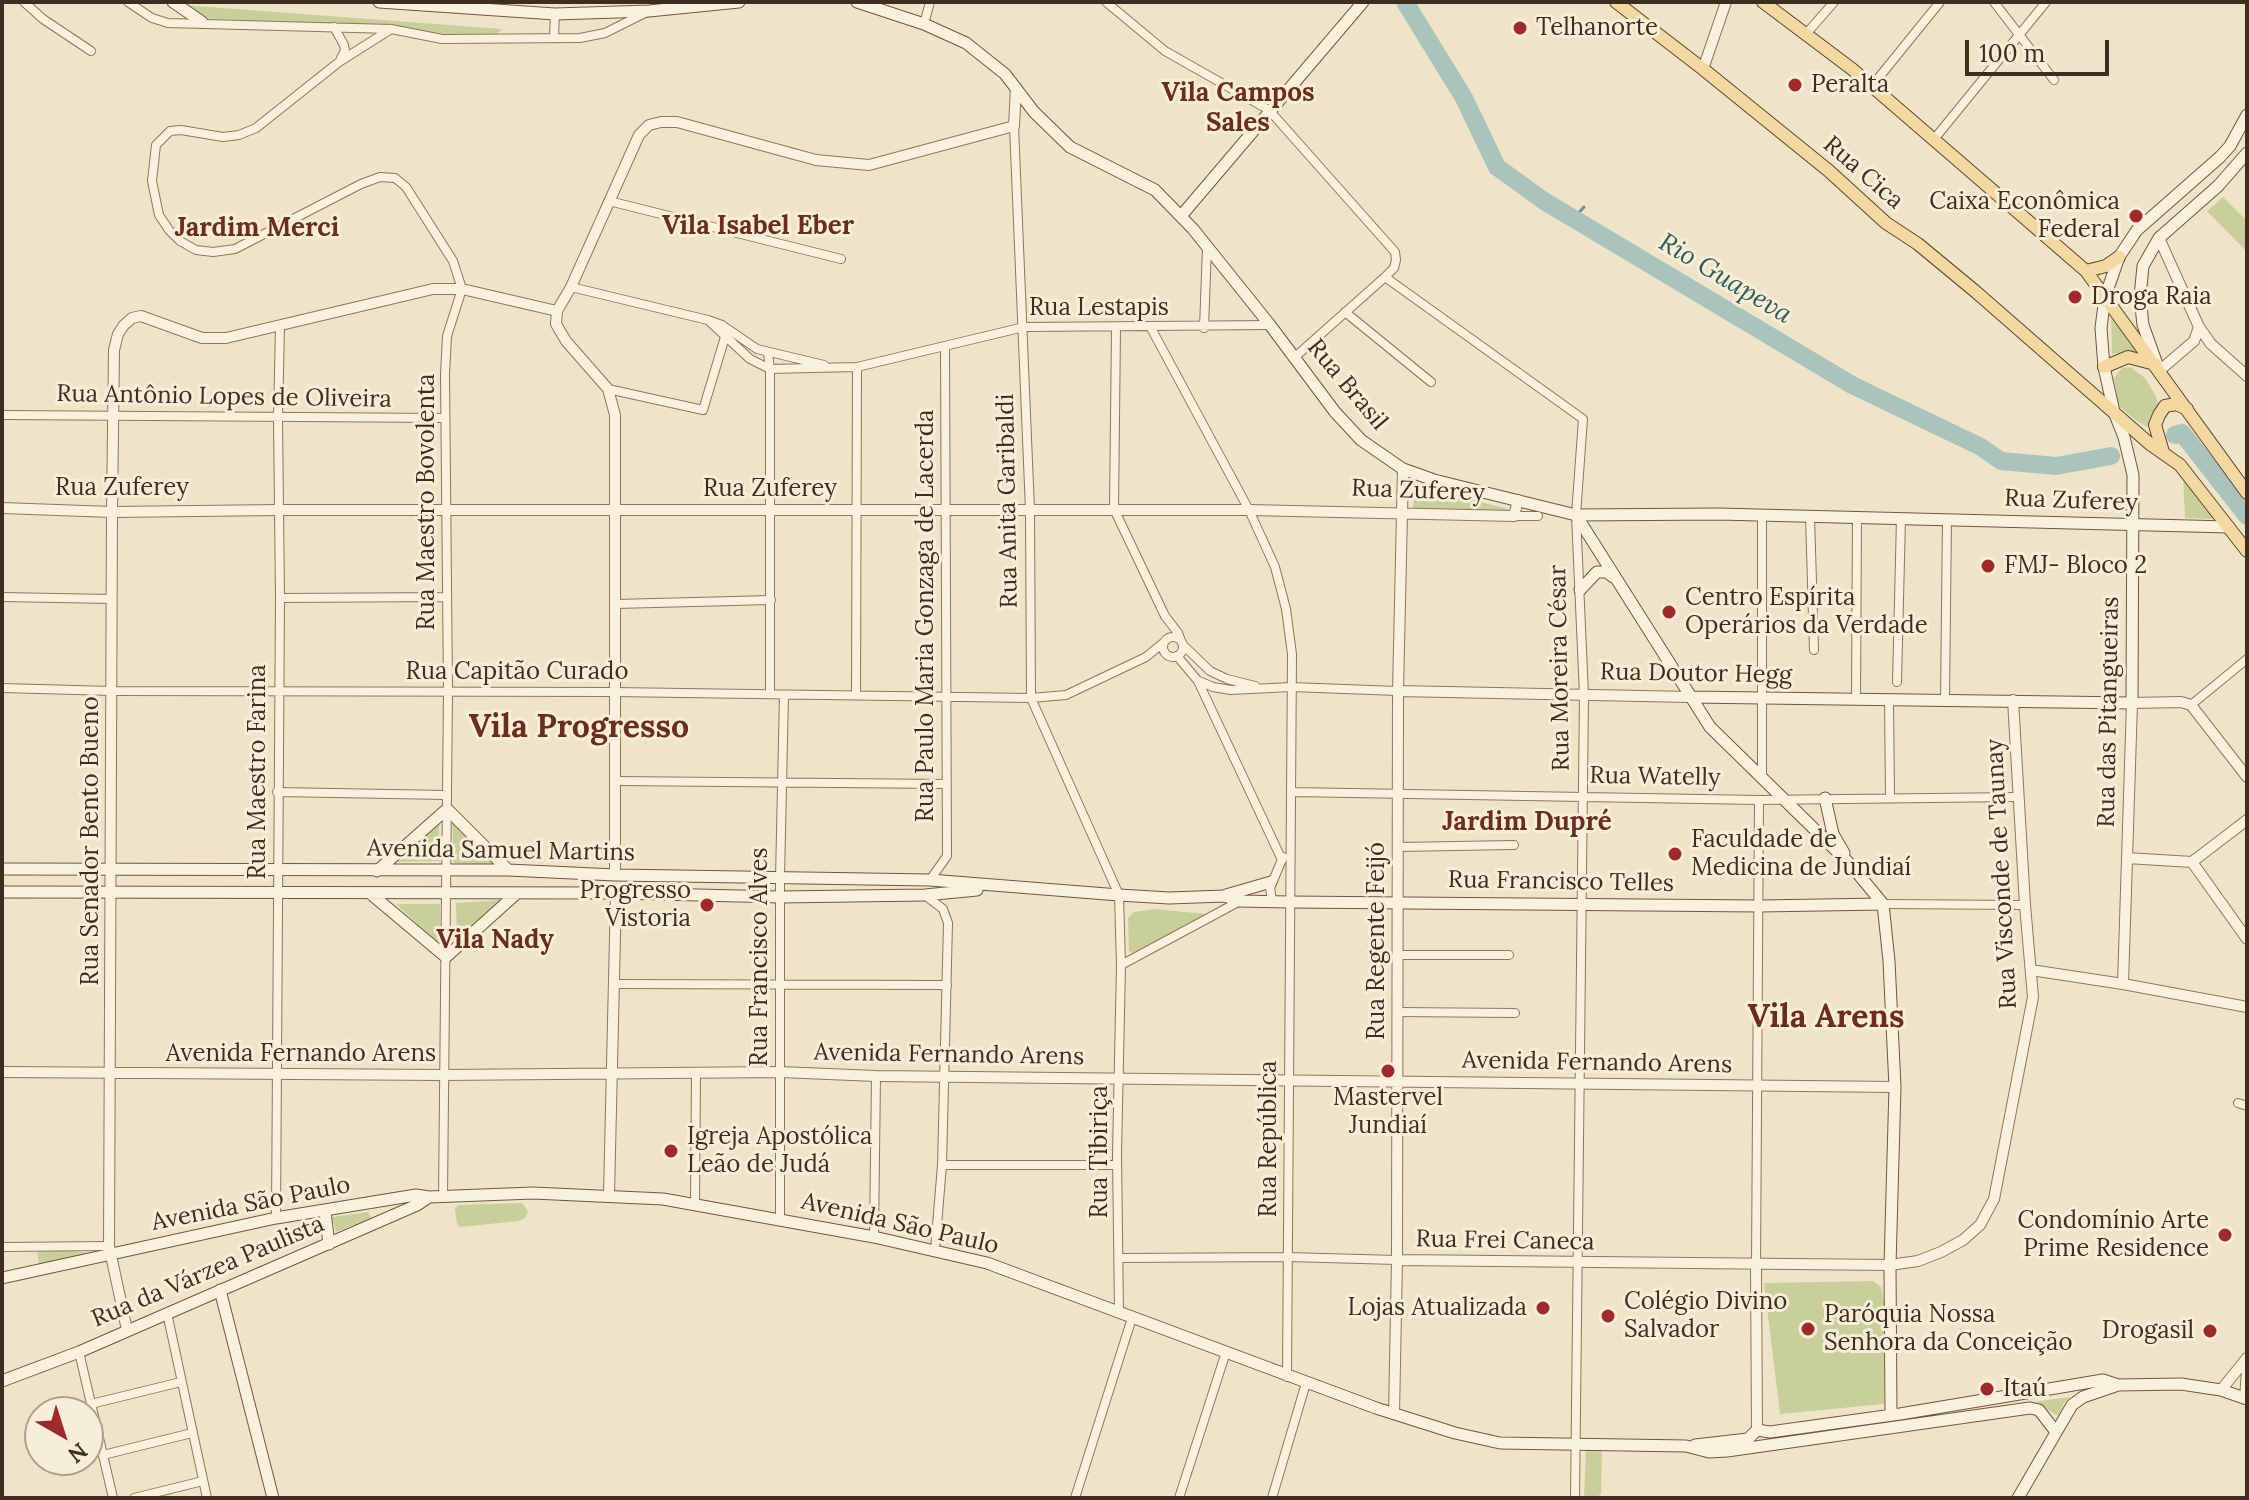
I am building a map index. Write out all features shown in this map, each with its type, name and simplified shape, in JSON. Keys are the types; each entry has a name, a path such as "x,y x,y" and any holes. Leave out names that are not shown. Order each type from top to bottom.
{"main road":[{"path":"173,2 202,22"},
{"path":"379,2 493,6 555,14 649,11 739,2"},
{"name":"Rua Brasil","path":"857,2 924,24 966,43 992,62 1034,112 1070,147 1155,190 1207,247 1335,412 1361,440 1403,469 1434,480 1576,515"},
{"path":"1181,216 1363,2"},
{"name":"Rua Cica","path":"1616,2 1829,171 1886,223 1918,244 2150,444 2180,465 2247,551"},
{"path":"1763,2 1935,138 2086,271 2247,493"},
{"name":"Rua das Pitangueiras","path":"2132,703 2134,525 2131,463 2114,412 2104,367 2101,328 2105,297 2119,257 2137,230 2208,170 2230,146 2247,115"},
{"path":"2157,368 2143,325 2140,297 2143,266 2159,238 2218,186 2247,153"},
{"path":"2086,271 2106,266 2119,257"},
{"path":"2104,367 2128,357 2157,368"},
{"path":"2164,453 2155,425 2159,415 2165,406 2176,404 2187,409"},
{"path":"1576,515 1710,727 1850,864 1883,904 1895,1087 1890,1265 1891,1415 1879,1425 1837,1437"},
{"name":"Rua Zuferey","path":"1576,515 1762,515 2229,527"},
{"path":"1580,590 1597,572 1607,572 1617,580"},
{"name":"Rua Doutor Hegg","path":"1690,697 2132,703"},
{"path":"1825,798 1833,834 1850,864"},
{"path":"377,871 447,809 508,870"},
{"name":"Avenida Samuel Martins","path":"2,869 447,869 930,880 1119,895 1169,898 1224,896 1240,901 1289,902"},
{"path":"925,895 930,880"},
{"path":"1224,896 1272,880"},
{"name":"Avenida Samuel Martins","path":"2,892 616,893 780,897 925,895 1000,887"},
{"path":"370,894 446,957 516,894"},
{"name":"Rua Francisco Telles","path":"1289,902 1760,906 1883,904"},
{"name":"Avenida São Paulo","path":"2,1278 110,1251 276,1218 416,1195 609,1195 695,1204 874,1237 987,1263 1287,1377 1455,1433 1500,1443 1686,1446"},
{"name":"Rua da Várzea Paulista","path":"2,1381 79,1352 329,1244 429,1197"},
{"path":"325,1212 329,1244"},
{"path":"220,1290 273,1498"},
{"path":"1686,1446 1748,1439 1757,1430 1770,1432 1891,1415 2103,1380 2118,1385"},
{"path":"2021,1498 2072,1405 2083,1397 2118,1385 2181,1384 2221,1390 2246,1399"},
{"path":"1686,1446 1709,1452 1727,1451 2030,1408 2039,1410 2056,1432"}],"street":[{"path":"24,2 43,19 91,51"},
{"path":"128,2 152,18 168,23 391,29 442,39 580,38 605,33 649,11"},
{"path":"924,24 930,2"},
{"path":"1106,2 1165,51 1269,110 1395,252 1394,268 1295,357"},
{"path":"1703,69 1726,2"},
{"path":"1806,34 1834,2"},
{"path":"1872,86 1940,2"},
{"path":"1994,2 2054,80"},
{"path":"1935,138 2046,2"},
{"path":"554,37 555,14"},
{"path":"334,27 345,51 339,62"},
{"path":"391,29 339,62 256,128 223,137 181,130 170,131 162,137 156,145 152,163 152,181 159,215 180,241 196,250 213,252 235,249 361,184 380,177 395,178 406,187 453,261 462,289"},
{"name":"Rua Anita Garibaldi","path":"1016,87 1014,126 1030,510 1031,698 1119,895"},
{"path":"615,875 615,415 608,389 566,341 556,324 557,311 571,287 639,135 649,125 677,122 816,160 869,165 1014,126"},
{"path":"609,201 841,259"},
{"path":"2159,238 2199,327 2211,344 2246,374"},
{"path":"1204,328 1207,247"},
{"name":"Rua Moreira César","path":"1385,277 1583,419 1576,515 1584,695 1575,1498"},
{"name":"Rua Lestapis","path":"571,287 708,320 768,353 837,367"},
{"path":"280,326 433,289 462,289 557,311"},
{"name":"Rua Maestro Bovolenta","path":"443,1197 448,691 445,418 447,336 462,289"},
{"path":"1345,312 1431,382"},
{"name":"Rua Senador Bento Bueno","path":"127,1330 110,1251 109,869 114,350 124,325 132,318 141,316 202,338 226,338 280,326"},
{"path":"708,320 750,359 770,369"},
{"name":"Rua Lestapis","path":"770,369 857,367 1024,327 1204,328 1270,325"},
{"name":"Rua Maestro Farina","path":"276,1218 280,326"},
{"path":"2157,368 2194,341 2199,327"},
{"path":"1114,509 1116,328"},
{"path":"1151,328 1249,510 1275,567 1286,609 1292,654 1292,792 1289,837 1272,880 1272,900"},
{"path":"608,389 703,410 725,337"},
{"name":"Rua Paulo Maria Gonzaga de Lacerda","path":"930,880 947,856 945,347"},
{"path":"768,353 770,694"},
{"path":"856,695 857,367"},
{"name":"Rua Antônio Lopes de Oliveira","path":"2,415 445,418"},
{"name":"Rua Regente Feijó","path":"1394,1414 1398,691 1403,469"},
{"path":"1514,516 1518,500"},
{"name":"Rua Zuferey","path":"2,508 112,512 1114,509 1538,516"},
{"name":"Rua Doutor Hegg","path":"1114,509 1165,616 1182,643 1210,671 1259,687"},
{"path":"1762,515 1762,777"},
{"path":"1810,516 1814,650"},
{"path":"1856,699 1857,517"},
{"path":"1897,682 1901,518"},
{"path":"1945,699 1947,519"},
{"path":"2,597 112,599"},
{"path":"280,598 446,597"},
{"path":"616,604 771,600"},
{"path":"1165,616 1163,651 1173,656 1198,681 1282,860"},
{"path":"1146,657 1172,637 1182,643 1173,656"},
{"path":"1146,657 1173,656"},
{"name":"Rua Capitão Curado","path":"2,688 1031,698 1066,695 1146,657"},
{"path":"2191,705 2247,659"},
{"name":"Rua Doutor Hegg","path":"1198,681 1231,690 1291,687 1690,697"},
{"name":"Rua Francisco Alves","path":"780,1220 780,878 784,695"},
{"path":"1889,699 1890,798"},
{"name":"Rua Visconde de Taunay","path":"1890,1265 1918,1261 1941,1252 1963,1240 1980,1225 1988,1213 2003,1157 2033,997 2017,797 2013,700"},
{"path":"2132,703 2181,702 2191,705 2247,777"},
{"name":"Rua das Pitangueiras","path":"2123,984 2132,703"},
{"path":"614,781 947,784"},
{"path":"277,792 447,795"},
{"name":"Rua Watelly","path":"1292,792 1759,800 2017,797"},
{"path":"1757,1430 1759,800"},
{"path":"2127,858 2192,862 2247,820"},
{"name":"Rua República","path":"1287,1377 1289,837"},
{"path":"1397,847 1514,845"},
{"path":"2192,862 2247,939"},
{"path":"1272,880 1290,884"},
{"path":"609,1195 616,893"},
{"path":"925,895 943,909 948,923 942,1165 935,1250"},
{"name":"Rua Tibiriça","path":"1119,895 1119,1313"},
{"path":"1121,965 1240,901"},
{"name":"Rua Francisco Telles","path":"1883,904 2025,905"},
{"path":"1397,955 1509,955"},
{"path":"2031,970 2247,1007"},
{"path":"613,984 947,985"},
{"path":"1397,1012 1515,1013"},
{"name":"Avenida Fernando Arens","path":"2,1072 443,1075 780,1072 945,1077 1579,1081 1895,1087"},
{"path":"695,1204 696,1073"},
{"path":"874,1237 876,1076"},
{"path":"942,1165 1117,1165"},
{"path":"2,1247 110,1251"},
{"name":"Rua Frei Caneca","path":"1120,1258 1288,1257 1890,1265"},
{"path":"167,1313 207,1498"},
{"path":"1075,1498 1132,1318"},
{"path":"79,1352 89,1396"},
{"path":"1179,1498 1226,1352"},
{"path":"2221,1390 2247,1358"},
{"path":"2246,1399 2247,1371"},
{"path":"104,1401 181,1382"},
{"path":"1272,1498 1306,1383"},
{"path":"104,1455 192,1433"},
{"path":"104,1459 113,1498"},
{"path":"134,1498 203,1481"}],"green space":[{"path":"183,5 502,29 494,37 204,18"},
{"path":"2223,197 2247,221 2247,252 2207,211"},
{"path":"2111,318 2139,354 2112,354"},
{"path":"2130,367 2145,378 2156,396 2158,404 2151,425 2138,422 2119,406 2114,378 2122,368"},
{"path":"2183,476 2213,516 2212,519 2185,518"},
{"path":"1415,485 1508,509 1506,515 1413,508"},
{"path":"452,820 498,865 454,863"},
{"path":"439,823 440,861 393,862"},
{"path":"502,900 457,941 456,903"},
{"path":"396,904 440,904 441,946"},
{"path":"1155,909 1206,914 1207,918 1134,953 1129,952 1128,918 1134,912"},
{"path":"522,1203 528,1211 525,1218 519,1221 460,1227 457,1224 455,1209 458,1205"},
{"path":"368,1212 369,1219 336,1232 332,1217"},
{"path":"37,1249 95,1253 39,1264"},
{"path":"1873,1281 1881,1287 1884,1301 1884,1404 1780,1414 1764,1283"},
{"path":"2070,1397 2058,1416 2033,1402"},
{"path":"1586,1449 1602,1449 1601,1494 1597,1497 1584,1498"}],"waterway":[{"name":"Rio Guapeva","path":"1405,2 1464,98 1497,167 1544,201 1852,385 1981,447 2001,461 2056,466 2111,456"},
{"path":"1574,218 1584,207"},
{"name":"Rio Guapeva","path":"2175,435 2182,433 2247,516"}],"place":[{"name":"Telhanorte","path":"1520,28"},
{"name":"Peralta","path":"1795,85"},
{"name":"Caixa Econômica Federal","path":"2136,216"},
{"name":"Droga Raia","path":"2075,297"},
{"name":"FMJ- Bloco 2","path":"1988,566"},
{"name":"Centro Espírita Operários da Verdade","path":"1669,612"},
{"name":"Faculdade de Medicina de Jundiaí","path":"1675,854"},
{"name":"Progresso Vistoria","path":"707,905"},
{"name":"Mastervel Jundiaí","path":"1388,1071"},
{"name":"Igreja Apostólica Leão de Judá","path":"671,1151"},
{"name":"Condomínio Arte Prime Residence","path":"2225,1235"},
{"name":"Lojas Atualizada","path":"1543,1308"},
{"name":"Colégio Divino Salvador","path":"1608,1316"},
{"name":"Paróquia Nossa Senhora da Conceição","path":"1808,1329"},
{"name":"Drogasil","path":"2210,1331"},
{"name":"Itaú","path":"1987,1389"}],"district":[{"name":"Vila Campos Sales","path":"1238,109"},
{"name":"Vila Isabel Eber","path":"758,227"},
{"name":"Jardim Merci","path":"257,229"},
{"name":"Vila Progresso","path":"579,728"},
{"name":"Jardim Dupré","path":"1527,823"},
{"name":"Vila Nady","path":"495,941"},
{"name":"Vila Arens","path":"1826,1018"}]}
